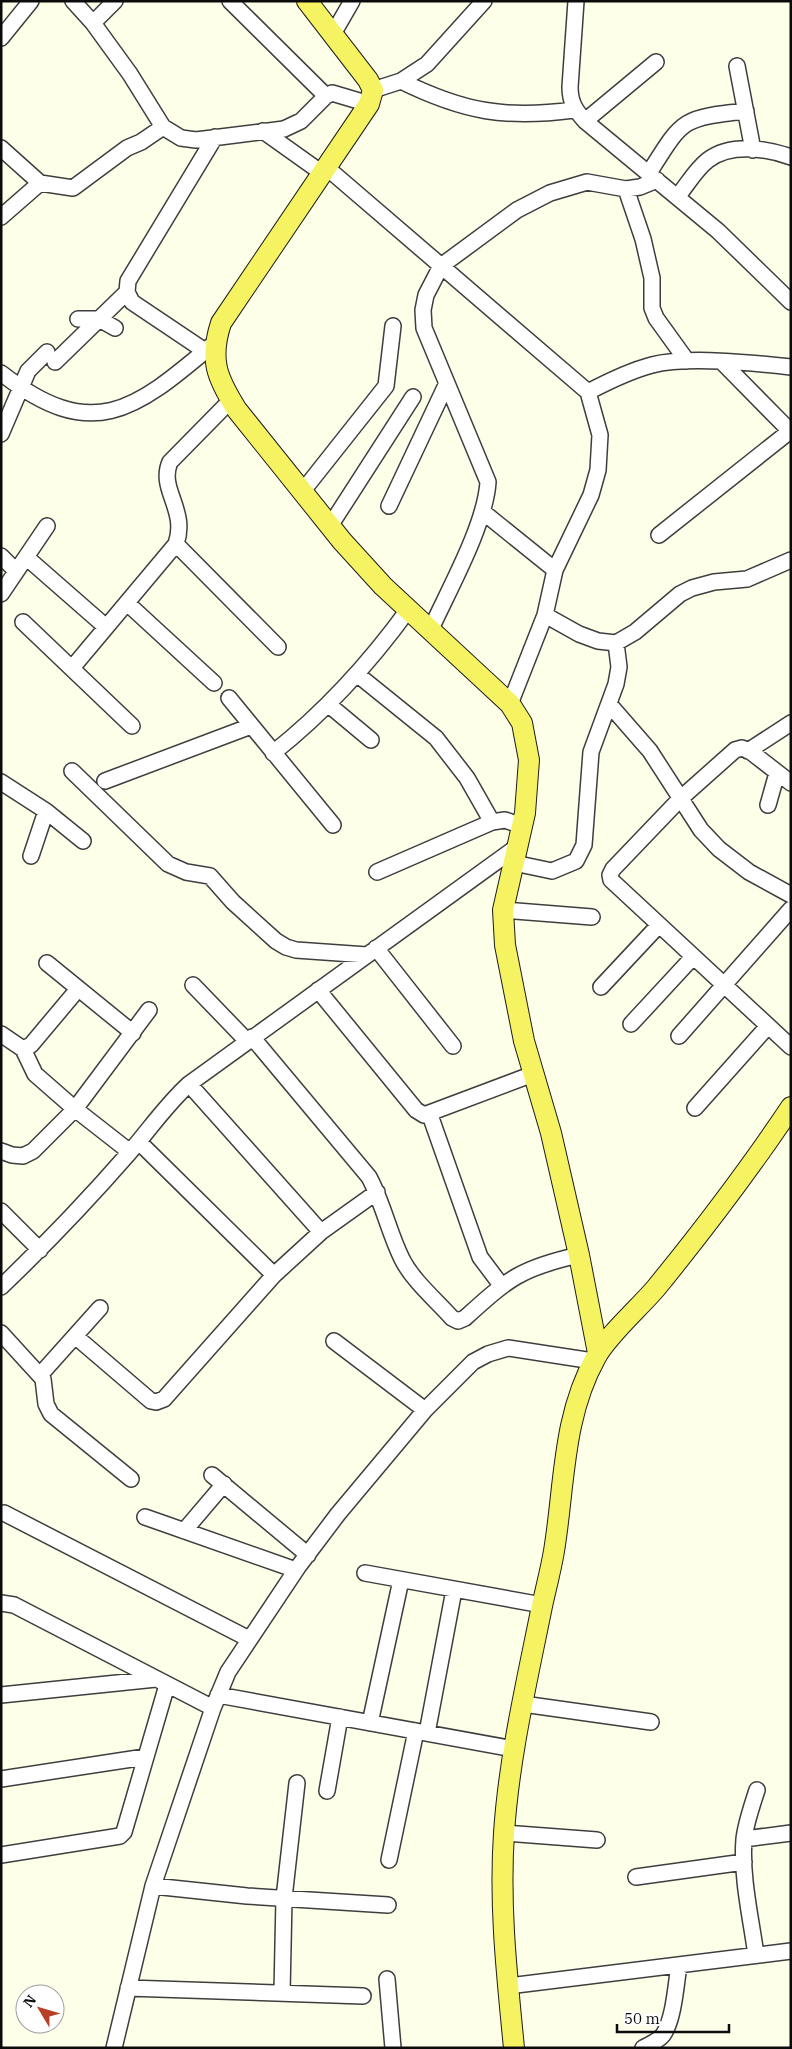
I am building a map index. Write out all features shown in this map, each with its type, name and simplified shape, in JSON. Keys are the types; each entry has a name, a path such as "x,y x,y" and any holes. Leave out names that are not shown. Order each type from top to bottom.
{"main road":[{"path":"307,1 368,80 371,97 221,323 210,346 214,364 224,389 231,400 330,526 408,610 510,704 522,723 529,760 522,826 503,910 504,945 524,1041 551,1133 579,1255 596,1357"},
{"path":"514,2048 502,1912 504,1832 514,1749 554,1551 564,1459 572,1414 580,1387 596,1357 700,1234 740,1181 791,1107"}],"street":[{"path":"1,38 31,1"},
{"path":"73,1 93,24 130,74 163,127 181,138 215,137 292,127 301,121 326,96 332,93 371,97 427,64 484,1"},
{"path":"93,24 115,1"},
{"path":"230,1 326,96"},
{"path":"333,34 352,1"},
{"path":"576,1 570,87 570,98 574,110 718,230 791,302"},
{"path":"585,121 656,62"},
{"path":"737,66 753,150"},
{"path":"401,81 431,95 466,107 501,114 538,115 574,110"},
{"path":"430,631 482,512 487,498 488,482 424,328 423,310 426,295 441,266 517,210 550,193 587,182 626,189 640,187 653,176 674,132 689,121 705,115 746,111"},
{"path":"1,148 40,182 73,188 127,148 141,142 163,127"},
{"path":"263,131 324,170 441,266 588,392 600,435 598,470 587,502 555,570 545,615 510,704"},
{"path":"1,373 28,393 68,410 99,413 112,412 136,403 165,384 210,346 132,302 127,292 128,281 215,137"},
{"path":"678,196 706,161 721,152 753,150 791,158"},
{"path":"1,217 40,182"},
{"path":"626,189 643,239 650,270 652,308 656,318 687,360"},
{"path":"1,434 28,393 28,372 51,357 99,319 127,292"},
{"path":"78,319 99,319 115,328"},
{"path":"302,492 386,386 393,326"},
{"path":"588,392 623,374 653,364 687,360 791,367"},
{"path":"659,534 790,431 723,363"},
{"path":"389,506 447,383"},
{"path":"330,526 413,397"},
{"path":"72,668 176,544 181,531 180,519 167,481 166,471 170,462 231,400"},
{"path":"482,512 555,570"},
{"path":"1,594 47,526"},
{"path":"176,544 278,647"},
{"path":"1,556 16,571"},
{"path":"26,557 106,627"},
{"path":"545,615 579,634 598,641 616,643 635,632 680,594 692,588 714,582 747,579 791,560"},
{"path":"127,603 214,684"},
{"path":"273,753 329,705 358,675 408,610"},
{"path":"24,622 132,726"},
{"path":"1,1287 40,1250 134,1147 161,1111 189,1084 372,951 516,855 552,871 576,861 584,845 591,752 609,704 619,667 616,643"},
{"path":"358,675 436,738 467,778 492,822"},
{"path":"229,698 333,825"},
{"path":"609,704 650,751 689,816 719,849 749,872 791,895"},
{"path":"329,705 371,740"},
{"path":"748,751 791,723"},
{"path":"105,781 250,726"},
{"path":"791,783 748,751 742,748 735,750 680,799 613,869 610,875 611,880 791,1047"},
{"path":"72,771 168,864 186,872 210,876 233,902 276,941 296,950 372,951 453,1046"},
{"path":"768,806 777,773"},
{"path":"1,782 46,811 82,841"},
{"path":"31,856 46,811"},
{"path":"376,872 492,822 505,820 522,826"},
{"path":"679,1036 791,909"},
{"path":"503,910 592,917"},
{"path":"601,986 659,925"},
{"path":"631,1024 693,957"},
{"path":"47,963 133,1033"},
{"path":"193,985 250,1039 369,1177 377,1192 402,1259 411,1273 452,1318 458,1321 465,1318 501,1285 520,1273 542,1263 579,1255"},
{"path":"23,1050 31,1046 78,989"},
{"path":"318,990 416,1110 424,1115 430,1115 534,1074"},
{"path":"1,1151 24,1156 33,1151 75,1110 149,1010"},
{"path":"695,1108 768,1026"},
{"path":"1,1034 23,1050 35,1074 75,1110 134,1147 274,1275"},
{"path":"189,1084 321,1232"},
{"path":"430,1115 480,1257 501,1285"},
{"path":"75,1336 152,1401 156,1402 164,1399 274,1275 321,1232 377,1192"},
{"path":"1,1211 40,1250"},
{"path":"40,1375 100,1308"},
{"path":"1,1333 43,1379 46,1404 51,1414 131,1478"},
{"path":"334,1341 425,1410"},
{"path":"114,2048 154,1886 215,1701 228,1672 249,1638 296,1570 338,1514 425,1410 472,1362 488,1354 508,1348 596,1357"},
{"path":"184,1531 218,1479 308,1554"},
{"path":"4,1513 249,1638"},
{"path":"144,1517 296,1570"},
{"path":"366,1572 542,1605"},
{"path":"370,1723 401,1580"},
{"path":"389,1860 454,1590"},
{"path":"1,1604 14,1605 161,1682 215,1701 340,1717 514,1749"},
{"path":"1,1695 161,1682"},
{"path":"1,1855 120,1836 124,1832 146,1758 161,1682"},
{"path":"523,1704 651,1722"},
{"path":"327,1791 340,1717"},
{"path":"1,1779 146,1758"},
{"path":"282,1993 284,1898 296,1782"},
{"path":"756,1955 744,1862 744,1839 749,1814 757,1790"},
{"path":"504,1832 597,1840"},
{"path":"744,1839 791,1833"},
{"path":"636,1877 744,1862"},
{"path":"154,1886 388,1905"},
{"path":"508,1986 791,1951"},
{"path":"643,2048 659,2039 668,2024 679,1964"},
{"path":"387,1979 393,2048"},
{"path":"128,1988 363,1996"}]}
